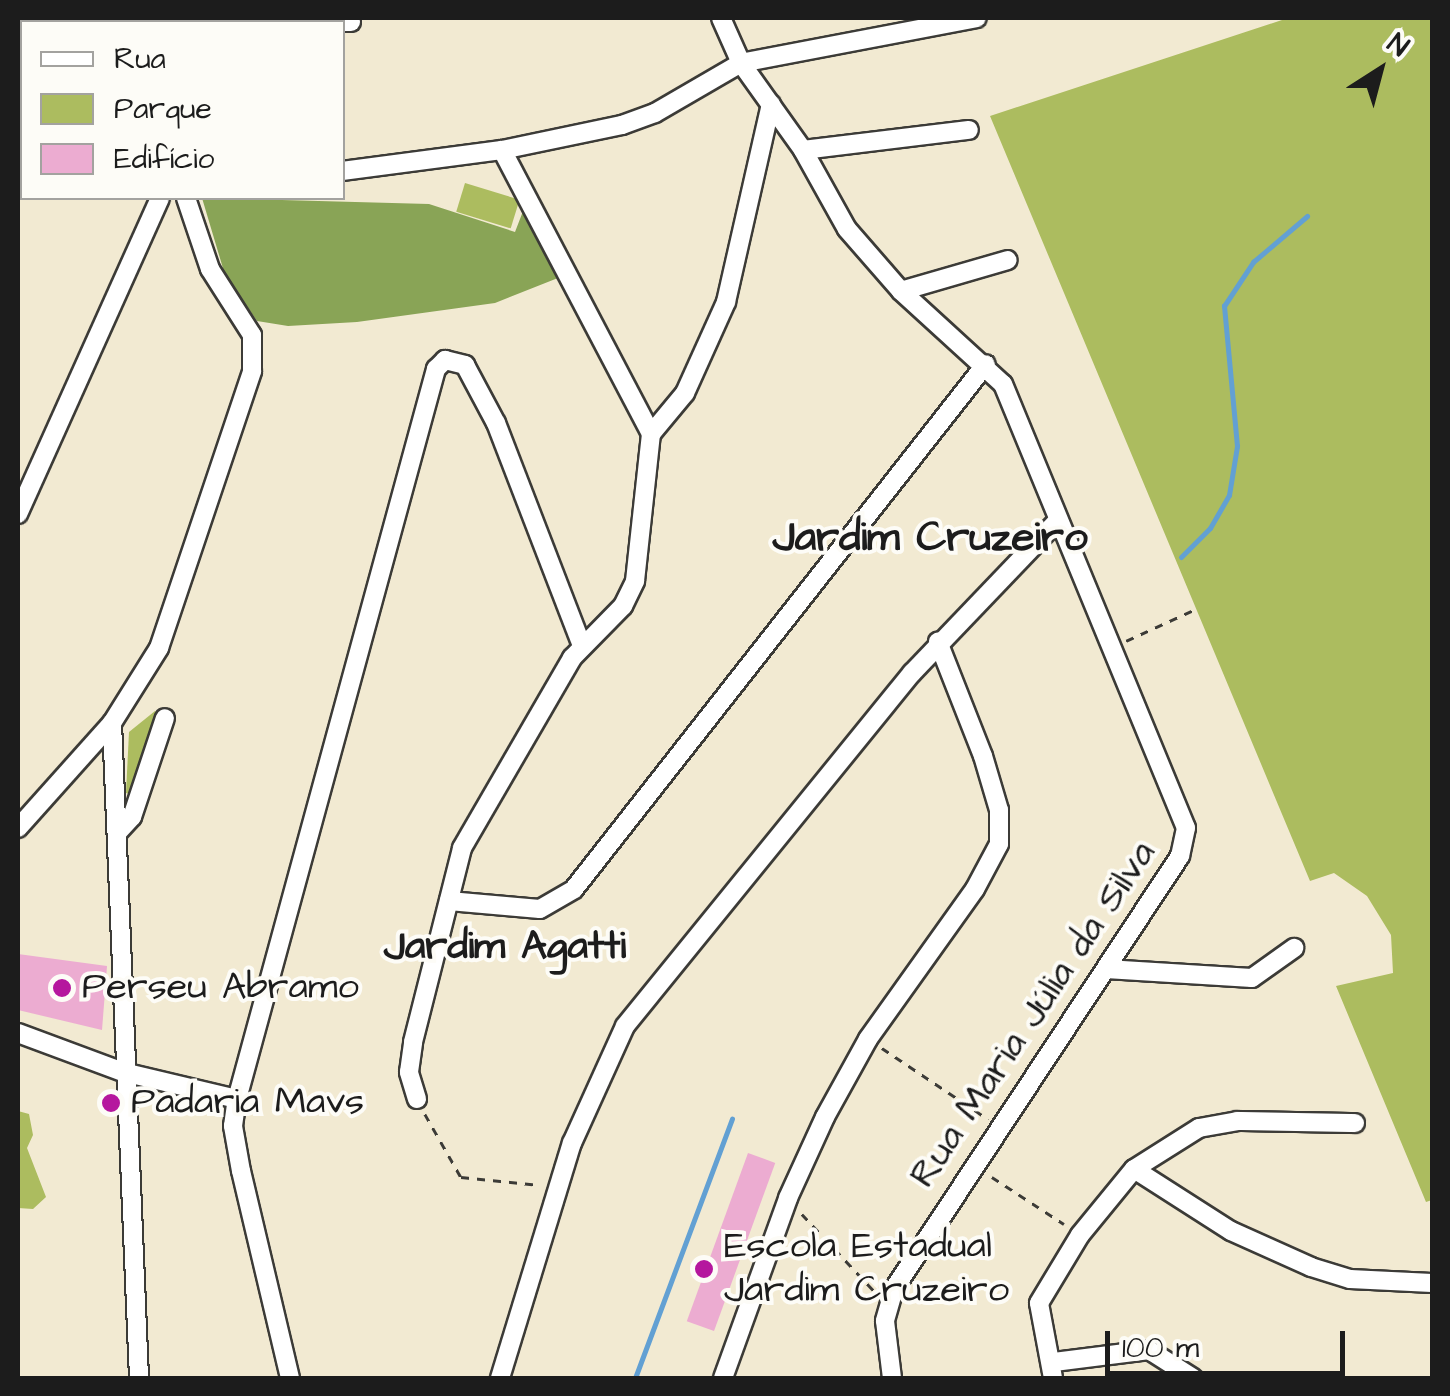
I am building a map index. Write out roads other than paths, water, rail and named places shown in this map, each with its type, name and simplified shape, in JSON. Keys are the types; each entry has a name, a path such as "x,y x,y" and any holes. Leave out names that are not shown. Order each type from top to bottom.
{"street":[{"name":"Rua Maria Júlia da Silva","path":"721,18 741,63 803,150 846,230 901,290 986,364 1022,420 1058,520 1187,837 887,1305 892,1378"},
{"path":"345,170 502,150 638,121 741,63 977,18"},
{"path":"651,434 686,393 726,302 761,126 771,104"},
{"path":"803,150 969,130"},
{"path":"417,1100 409,1072 413,1042 472,825 582,646 623,606 635,582 651,434 502,150"},
{"path":"18,514 159,200"},
{"path":"18,827 112,723 176,610 252,371 252,335 210,269 187,200"},
{"path":"901,290 1008,260"},
{"path":"290,1378 241,1170 234,1126 237,1099 429,394 446,360 464,365 530,504 582,646"},
{"path":"449,901 540,909 574,888 986,364"},
{"path":"500,1378 584,1109 625,1026 938,642 1058,520"},
{"path":"723,1378 788,1198 868,1039 975,890 999,844 998,810 983,756 938,642"},
{"path":"118,833 132,816 166,718"},
{"path":"112,723 140,1378"},
{"path":"1106,968 1252,978 1294,948"},
{"path":"18,1032 124,1072 237,1099"},
{"path":"1193,1378 1150,1350 1054,1370 1037,1316 1040,1303 1080,1235 1134,1169 1199,1128 1237,1121 1355,1123"},
{"path":"1134,1169 1274,1252 1350,1279 1432,1283"}],"waterway":[{"path":"1181,557 1210,528 1229,495 1237,446 1224,306 1253,262 1307,216"},
{"path":"635,1378 732,1119"}],"place":[{"name":"Perseu Abramo","path":"62,988"},
{"name":"Padaria Mavs","path":"111,1103"},
{"name":"Escola Estadual Jardim Cruzeiro","path":"704,1269"}],"district":[{"name":"Jardim Cruzeiro","path":"930,538"},
{"name":"Jardim Agatti","path":"505,947"}]}
